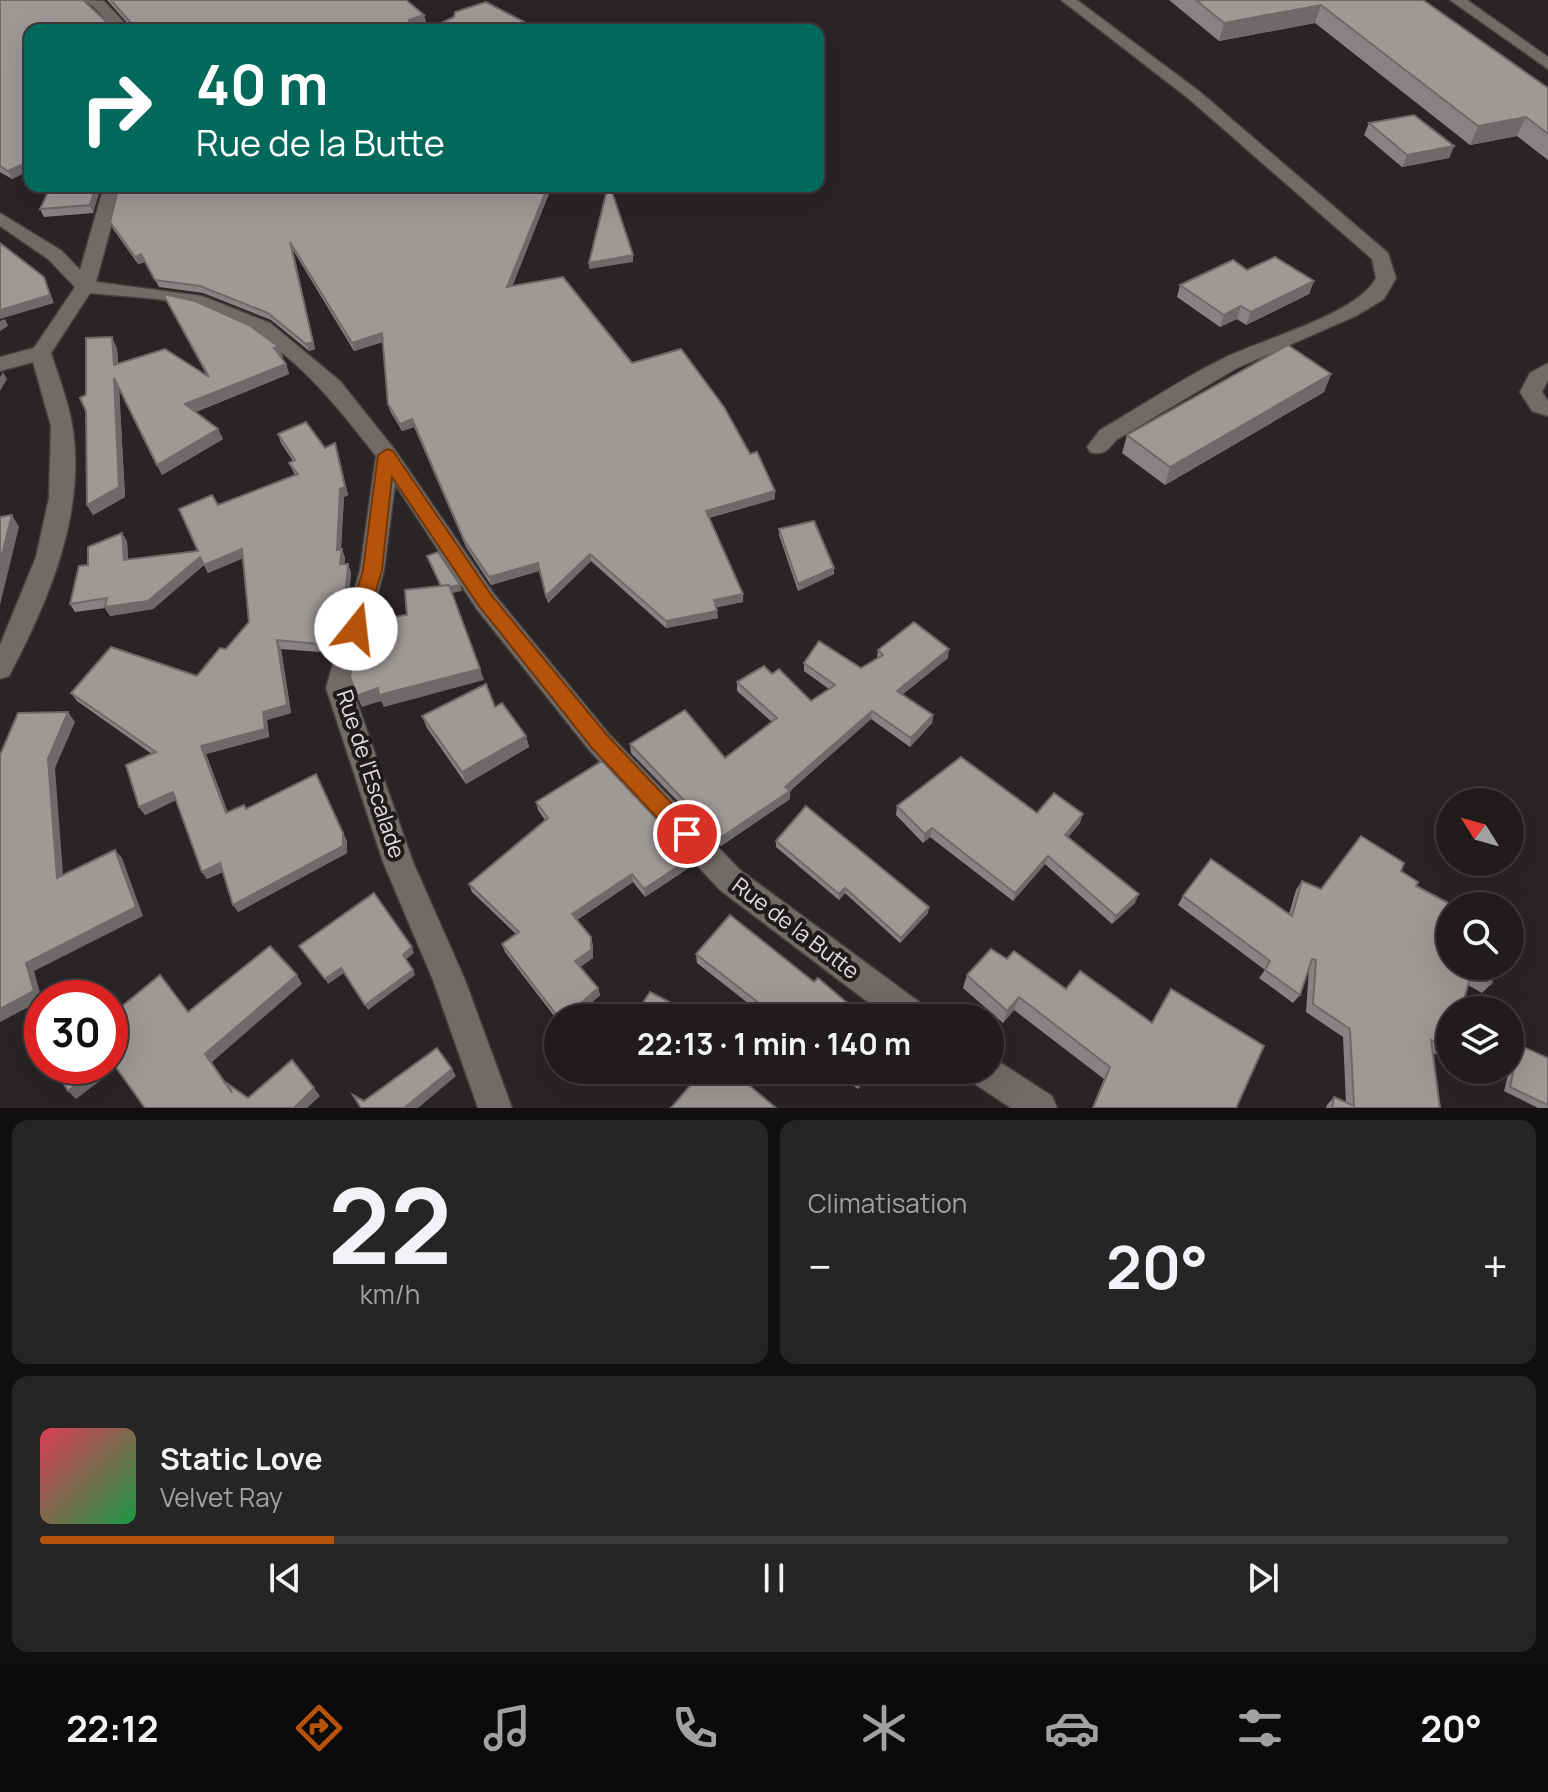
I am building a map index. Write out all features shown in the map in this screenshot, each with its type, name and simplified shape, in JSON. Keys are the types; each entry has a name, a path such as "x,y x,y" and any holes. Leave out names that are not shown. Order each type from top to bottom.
{"street":[{"path":"90,0 99,4 117,24"},
{"path":"1068,0 1194,95 1290,177 1381,257 1386,278 1377,295 1230,363 1108,435 1098,447"},
{"path":"1457,0 1548,64"},
{"path":"0,364 41,353 85,286 111,192"},
{"path":"0,218 55,255 85,286 202,302 263,327 333,386 387,455"},
{"path":"0,669 42,584 59,520 63,434 41,353"},
{"path":"1548,370 1537,378 1531,392 1540,406 1548,409"},
{"name":"Rue de la Butte","path":"387,455 485,601 610,753 730,880 896,1004"},
{"name":"Rue de l'Escalade","path":"387,455 372,570 339,688 398,862 449,980 495,1108"},
{"path":"1004,1084 1040,1108"}],"building":[{"path":"0,0 83,0 109,24 24,24 24,164 8,171 0,166"},
{"path":"111,0 406,0 424,15 409,20 409,24 130,24"},
{"path":"1196,0 1423,0 1548,88 1548,134 1526,117 1478,126 1321,5 1224,23"},
{"path":"486,2 528,24 439,24 454,17 455,12"},
{"path":"1414,115 1454,146 1407,155 1369,123"},
{"path":"48,192 94,192 90,205 40,209"},
{"path":"118,192 546,192 507,287 563,277 632,363 681,349 724,407 750,454 757,452 775,491 706,511 743,594 714,600 717,611 666,621 590,554 546,596 538,563 489,577 464,540 412,419 400,424 388,404 382,333 352,343 290,242 313,342 306,344 268,313 200,286 155,280 141,254 135,257 110,222"},
{"path":"607,192 612,192 633,255 589,263"},
{"path":"0,243 44,277 50,295 0,310"},
{"path":"1275,257 1314,281 1251,312 1241,306 1224,315 1180,285 1233,260 1247,270"},
{"path":"163,294 195,301 249,325 279,347 274,348 286,364 185,404 218,429 157,465 114,378 119,487 87,505 86,411 80,398 86,395 86,338 112,337 114,365 165,349 209,377"},
{"path":"1288,345 1331,374 1170,467 1127,435"},
{"path":"306,422 325,448 335,443 345,487 340,489 337,550 342,549 340,564 348,564 346,588 329,645 277,640 287,705 263,712 265,729 201,746 226,813 244,805 246,809 316,774 343,833 343,846 233,905 220,863 202,872 173,792 139,807 126,765 156,752 71,693 111,647 197,676 220,648 226,649 249,622 242,549 204,565 200,557 148,601 105,607 107,598 70,604 79,566 88,565 88,547 122,533 124,560 198,551 179,509 212,495 218,505 298,474 289,463 295,460 278,434"},
{"path":"12,515 0,562 0,517"},
{"path":"814,521 834,568 798,584 779,529"},
{"path":"438,552 460,585 441,586 427,556"},
{"path":"449,585 480,669 379,695 378,688 357,696 350,676 371,603 374,620 407,615 405,590"},
{"path":"914,622 949,649 897,691 933,715 911,738 872,711 785,787 790,791 720,838 630,744 685,710 725,758 777,718 737,682 764,666 772,674 779,669 811,701 835,685 804,663 819,641 861,668 883,655 878,650"},
{"path":"486,684 495,707 502,703 526,736 462,772 422,716"},
{"path":"68,712 48,759 57,878 115,850 136,907 26,963 31,980 24,980 24,996 0,1009 0,755 18,713"},
{"path":"961,757 1037,813 1054,793 1083,814 1065,835 1139,894 1116,916 1048,856 1015,893 932,828 925,834 897,806"},
{"path":"602,761 692,857 644,889 632,874 572,914 591,937 591,950 575,961 598,988 580,1004 548,1004 502,944 519,932 469,884 548,818 536,802"},
{"path":"806,806 929,907 901,938 845,888 839,894 776,841"},
{"path":"1361,836 1404,863 1401,871 1418,882 1416,886 1436,897 1436,980 1469,980 1465,996 1436,996 1436,1042 1431,1040 1440,1108 1332,1108 1334,1097 1354,1106 1350,1029 1313,1004 1316,960 1312,959 1300,995 1265,970 1270,961 1183,896 1211,859 1292,916 1302,881 1321,889"},
{"path":"374,893 412,947 403,955 413,970 365,1005 341,968 325,979 299,946"},
{"path":"730,915 814,982 818,978 849,1004 760,1004 696,954"},
{"path":"270,946 297,975 205,1054 232,1093 228,1084 248,1098 292,1060 314,1088 294,1108 145,1108 128,1084 128,1001 160,975 188,1012"},
{"path":"991,949 1007,959 1014,951 1066,989 1080,971 1152,1023 1171,989 1264,1046 1236,1108 1093,1108 1110,1067 1019,997 1007,1011 1004,1004 999,1004 967,975"},
{"path":"650,992 673,1004 642,1004"},
{"path":"1524,1047 1548,1058 1548,1105 1510,1087 1511,1084 1524,1084"},
{"path":"437,1048 452,1069 404,1108 361,1108 353,1095 364,1101"},
{"path":"64,1084 77,1084 68,1091"},
{"path":"691,1084 748,1084 776,1108 671,1108"}],"route":[{"path":"356,629 372,570 387,455 485,601 599,742 687,834"}]}
